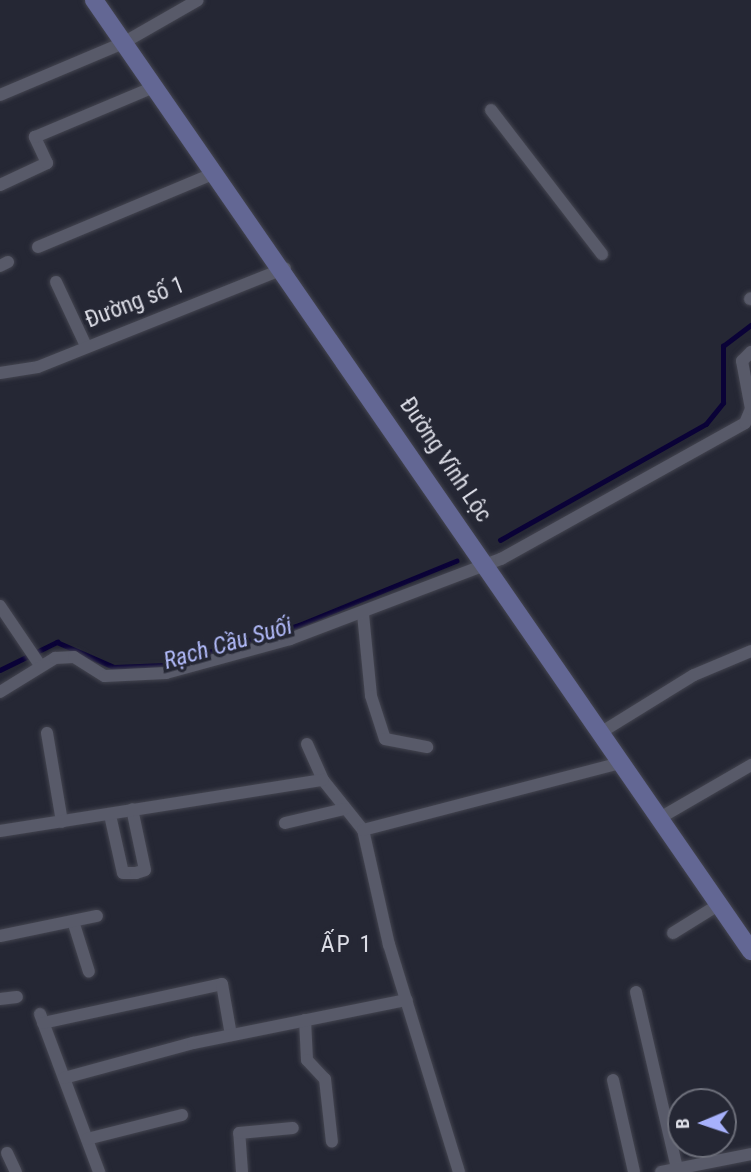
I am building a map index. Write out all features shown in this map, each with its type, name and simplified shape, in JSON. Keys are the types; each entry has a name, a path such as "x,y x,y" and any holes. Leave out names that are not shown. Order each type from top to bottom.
{"main road":[{"name":"Đường Vĩnh Lộc","path":"94,0 122,43 285,268 658,819 719,905 745,928 751,951"}],"street":[{"path":"0,94 122,43 198,0"},
{"path":"0,185 47,163 35,137 154,87"},
{"path":"491,110 602,254"},
{"path":"38,247 215,173"},
{"name":"Đường số 1","path":"0,373 38,367 85,344 285,268"},
{"path":"56,282 85,344"},
{"path":"0,692 36,661 74,657 105,676 166,673 363,614 486,564 745,423 751,409 742,361 751,352"},
{"path":"0,606 36,661"},
{"path":"363,614 381,731 397,746 427,747"},
{"path":"600,733 694,675 751,651"},
{"path":"47,733 62,822"},
{"path":"307,744 323,780 363,830 407,1000 459,1172"},
{"path":"363,830 620,763"},
{"path":"658,819 751,765"},
{"path":"0,831 323,780"},
{"path":"110,815 123,873 136,873 145,870 132,809"},
{"path":"285,823 344,809"},
{"path":"673,933 719,905"},
{"path":"0,936 97,916"},
{"path":"73,921 89,972"},
{"path":"99,1172 42,1018 222,984 231,1035"},
{"path":"636,992 677,1168"},
{"path":"0,999 18,997"},
{"path":"64,1079 231,1035 407,1000"},
{"path":"305,1020 307,1060 325,1079 332,1142"},
{"path":"613,1080 634,1172"},
{"path":"87,1139 182,1115"},
{"path":"242,1172 239,1133 293,1128"},
{"path":"7,1153 16,1172"},
{"path":"661,1172 751,1154"}],"waterway":[{"name":"Rạch Cầu Suối","path":"500,540 706,424 723,403 723,346 751,325"},
{"name":"Rạch Cầu Suối","path":"0,670 57,642 114,667 165,665 299,625 456,561"}],"district":[{"name":"ẤP 1","path":"347,945"}]}
